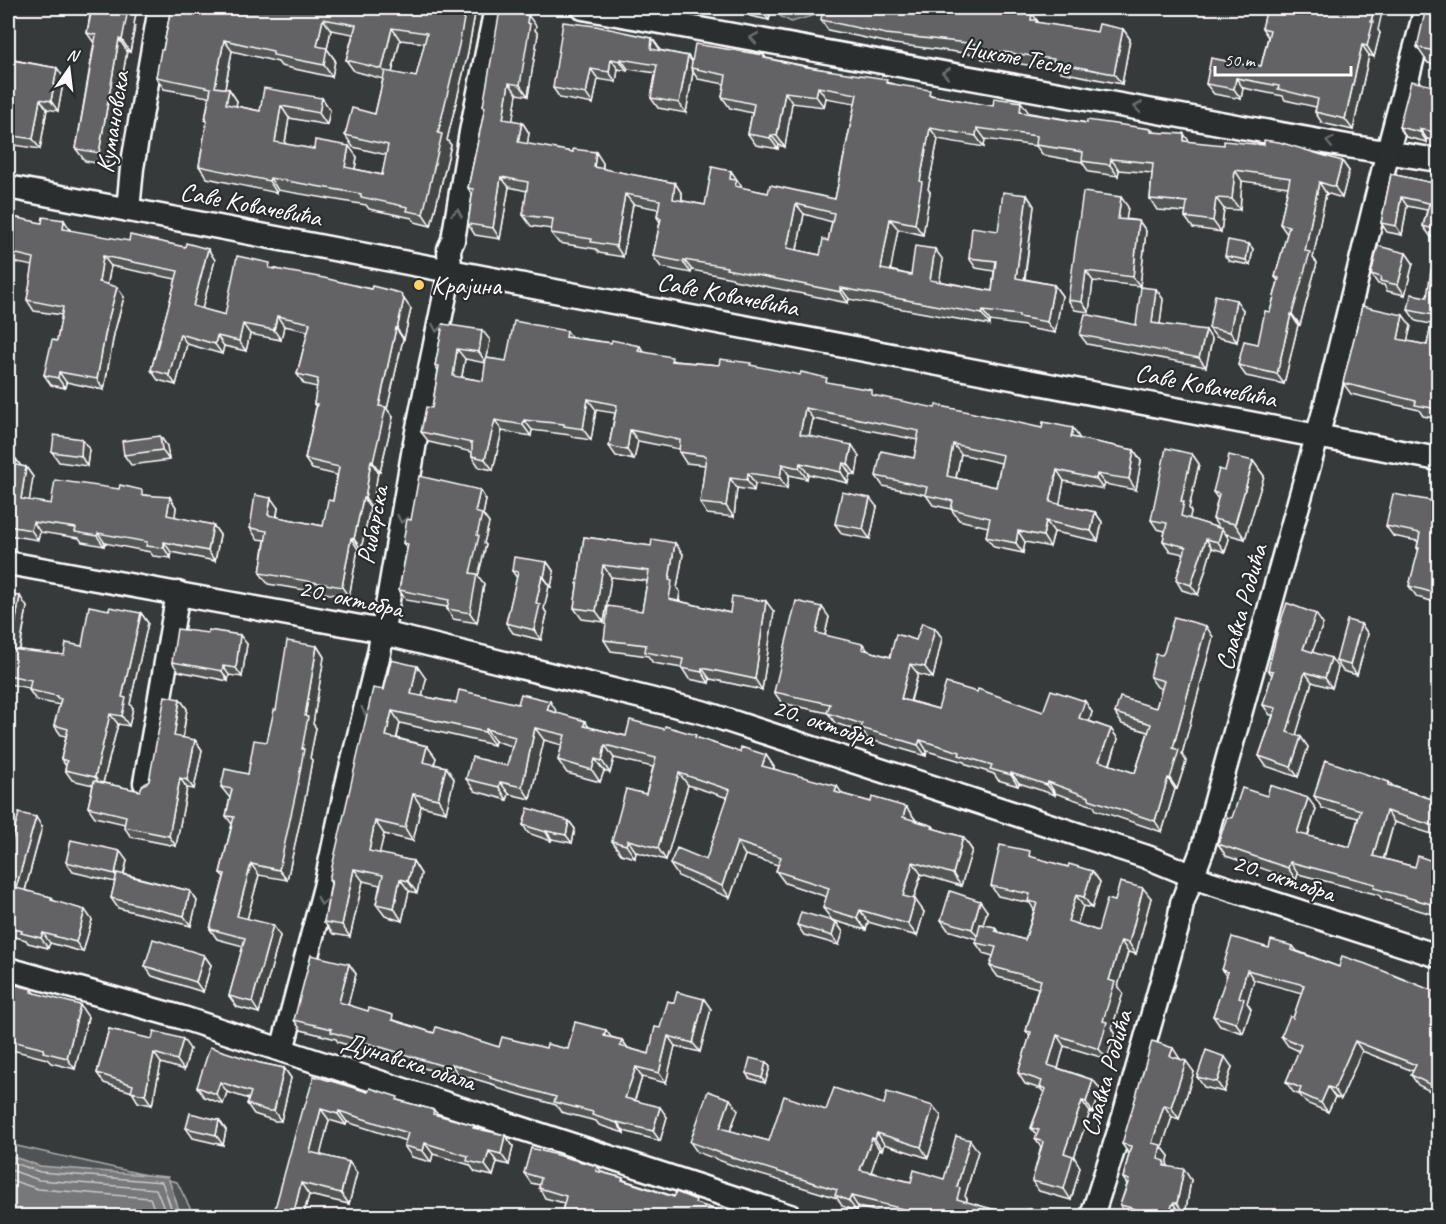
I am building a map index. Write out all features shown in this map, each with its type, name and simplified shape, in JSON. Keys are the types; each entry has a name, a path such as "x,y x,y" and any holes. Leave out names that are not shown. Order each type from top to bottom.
{"street":[{"name":"Кумановска","path":"129,210 132,168 160,8"},
{"name":"Рибарска","path":"282,1050 325,887 379,653 415,442 450,271 449,249 453,240 471,132 496,8"},
{"name":"Николе Тесле","path":"583,8 1347,146 1438,160"},
{"name":"Славка Родића","path":"1092,1216 1124,1116 1176,933 1182,903 1205,840 1317,436 1426,8"},
{"name":"Саве Ковачевића","path":"8,187 1438,459"},
{"name":"20. октобра","path":"8,563 382,631 702,712 1147,857 1208,882 1438,956"},
{"path":"145,783 178,593"},
{"name":"Дунавска обала","path":"8,969 180,1017 790,1216"}],"shaded area":[{"path":"782,8 827,8 826,12 791,22 780,16"},
{"path":"8,1144 177,1182 194,1216 8,1216"}],"water":[{"path":"8,1155 40,1166 168,1177 181,1216 8,1216"}],"building":[{"path":"92,8 126,8 125,14 127,15 122,40 119,39 99,153 76,149 96,35 87,33"},
{"path":"171,8 466,8 438,133 442,134 423,214 407,211 408,207 361,197 361,194 270,178 269,181 199,166 211,88 156,77 161,50 163,50","holes":["323,19 356,25 346,60 382,69 392,28 427,33 416,77 385,71 375,114 352,108 345,135 388,145 382,175 345,167 349,146 315,140 314,149 275,142 281,106 319,113 322,98 264,88 260,111 226,104 229,89 215,87 224,40 273,51 273,55 324,65 327,48 317,46"]},
{"path":"823,8 996,8 1032,13 1031,20 1036,20 1036,22 1097,32 1099,24 1123,29 1114,74 1053,62 1054,59 975,48 976,44 886,34 821,20"},
{"path":"1267,8 1374,8 1367,46 1362,45 1345,119 1315,112 1318,99 1278,89 1279,86 1236,78 1234,89 1206,84 1211,58 1261,66 1270,30 1262,28"},
{"path":"1426,8 1438,8 1438,52 1417,47"},
{"path":"500,10 528,15 527,23 530,24 520,85 509,83 503,119 522,122 518,142 573,152 573,149 596,152 594,167 675,183 673,199 705,205 712,167 731,171 730,179 737,180 735,186 768,193 770,185 835,199 857,94 818,87 816,96 785,92 777,136 771,135 770,138 748,134 754,104 722,97 726,75 691,68 695,44 764,55 764,58 807,67 887,79 886,83 930,90 929,95 993,106 994,98 1021,102 1020,112 1087,123 1087,120 1151,129 1151,132 1184,134 1184,141 1224,145 1224,141 1264,145 1264,140 1279,142 1342,161 1335,187 1319,182 1305,251 1310,252 1291,314 1277,374 1238,365 1244,341 1258,344 1265,311 1270,312 1279,278 1275,277 1289,226 1280,224 1290,178 1235,170 1232,199 1216,198 1213,221 1185,217 1187,202 1150,199 1153,163 1111,159 1110,165 1082,161 1083,152 1036,145 1037,136 977,128 976,136 930,128 915,224 890,219 881,269 911,275 915,246 935,249 930,280 992,291 996,261 969,258 972,227 998,231 1003,192 1027,195 1016,278 1054,285 1047,322 1019,317 1019,315 983,311 982,314 841,288 841,292 726,269 727,267 653,256 661,218 657,217 660,200 625,194 616,246 591,242 592,239 551,233 553,219 523,215 528,182 501,177 493,228 468,224 473,189 468,188 485,107 483,106","holes":["796,204 834,213 828,241 823,239 820,255 787,248"]},
{"path":"563,22 596,26 652,38 651,49 688,56 679,103 651,98 657,65 621,59 620,61 611,59 609,72 591,69 586,94 553,88"},
{"path":"8,57 12,60 57,68 51,101 40,99 33,139 8,135"},
{"path":"1411,81 1438,87 1438,133 1399,127"},
{"path":"1391,174 1438,184 1438,205 1401,197 1396,226 1381,223"},
{"path":"1083,192 1121,197 1118,219 1139,221 1133,277 1086,271 1082,302 1068,300"},
{"path":"1429,204 1438,207 1438,233 1437,230 1423,226"},
{"path":"8,216 42,223 43,217 64,220 63,229 129,241 130,235 185,247 186,243 208,249 193,306 225,315 237,256 270,263 269,268 400,293 404,299 379,406 386,407 373,462 371,461 365,498 363,498 354,539 351,538 342,587 260,573 267,531 250,528 255,495 271,498 268,515 323,526 328,500 333,501 339,467 305,459 317,404 314,404 318,379 297,374 310,323 277,316 274,330 243,324 239,341 217,336 215,344 180,334 169,375 151,370 178,271 103,256 99,282 117,287 107,324 97,379 59,372 58,378 44,375 52,340 57,341 63,307 27,300 34,258 8,252"},
{"path":"1228,240 1249,244 1246,260 1225,256"},
{"path":"1378,246 1406,253 1398,285 1380,281 1381,277 1371,274"},
{"path":"1431,270 1438,271 1438,316 1408,310 1411,294 1427,297"},
{"path":"1141,287 1156,289 1152,323 1206,330 1199,358 1080,335 1085,314 1136,325"},
{"path":"1215,295 1236,300 1230,332 1209,328"},
{"path":"1362,306 1403,315 1398,339 1427,345 1432,319 1438,320 1438,409 1415,405 1416,401 1343,383"},
{"path":"514,321 567,331 566,337 611,343 612,340 640,346 638,351 672,357 671,361 719,365 720,359 751,363 750,365 800,375 801,372 827,378 826,382 872,390 872,395 935,408 936,405 1042,428 1043,422 1073,428 1071,437 1134,450 1129,479 1097,474 1096,479 1057,470 1050,502 1095,512 1091,531 1046,521 1043,536 1018,531 1016,543 986,537 990,518 951,509 953,501 925,495 927,487 876,476 881,451 914,458 919,431 805,408 800,434 852,445 848,464 843,463 841,472 800,463 799,468 782,464 780,478 748,473 747,480 730,478 726,506 700,503 706,456 679,452 680,440 630,430 627,450 609,446 617,405 588,399 583,429 564,426 564,424 524,420 523,425 495,420 485,459 472,456 472,443 421,432 426,407 432,408 439,366 435,366 443,324 482,330 479,352 457,349 453,376 483,381 486,358 506,361","holes":["953,444 1003,455 996,487 947,476"]},
{"path":"54,435 82,439 81,456 52,452"},
{"path":"160,436 162,450 124,455 122,441"},
{"path":"1166,448 1192,454 1181,501 1184,502 1181,516 1222,529 1218,542 1206,539 1191,585 1176,580 1186,547 1163,541 1167,523 1151,520"},
{"path":"1229,455 1253,461 1235,524 1213,519 1219,494 1213,492 1219,469 1225,471"},
{"path":"8,458 16,459 16,465 26,467 21,499 51,504 55,480 119,489 120,485 142,490 142,495 170,497 167,515 213,525 208,551 164,542 164,548 146,546 147,542 98,533 97,536 75,532 76,528 33,522 31,530 8,526"},
{"path":"419,476 480,490 475,512 482,514 470,573 477,574 470,613 447,609 449,600 399,590 408,544 403,543 407,519 411,520"},
{"path":"842,492 870,498 863,529 835,524"},
{"path":"1393,494 1438,502 1438,594 1409,586 1419,548 1417,548 1420,533 1386,526"},
{"path":"584,537 651,546 652,539 675,543 669,580 672,581 669,599 730,613 732,596 766,601 755,679 702,668 702,672 681,668 683,659 645,652 646,645 604,640 608,606 642,611 649,571 603,565 596,611 574,608"},
{"path":"514,557 547,562 536,603 540,604 534,630 506,623 518,572 512,571"},
{"path":"8,595 20,596 11,649 64,655 66,643 82,646 89,606 109,610 110,607 141,613 122,697 126,698 122,716 110,714 95,777 65,770 67,761 61,759 68,729 54,725 61,699 57,696 29,690 31,680 8,675"},
{"path":"796,601 822,607 816,633 863,644 862,649 890,657 896,634 916,640 922,623 935,628 925,667 910,664 901,699 938,709 946,683 977,692 978,689 1043,712 1051,690 1085,701 1079,718 1111,729 1099,761 1135,773 1151,724 1115,713 1120,697 1156,708 1164,681 1150,677 1156,654 1162,655 1164,652 1174,617 1206,626 1173,748 1179,750 1155,821 1089,799 1089,797 1048,782 1047,785 1011,773 1011,775 990,769 992,765 959,755 960,752 920,740 918,745 861,728 862,724 827,713 830,704 774,692"},
{"path":"1287,603 1316,614 1303,649 1331,658 1325,678 1305,672 1287,732 1301,737 1291,767 1259,756 1276,708 1263,705 1273,671 1268,670"},
{"path":"1347,620 1361,624 1350,665 1336,661"},
{"path":"177,629 208,633 208,630 240,635 236,668 223,666 222,671 172,662"},
{"path":"287,641 317,646 305,716 308,717 302,749 304,749 279,870 251,864 237,916 273,925 252,1002 229,996 245,938 210,929 225,874 220,873 234,817 226,816 232,789 221,787 225,769 248,774 254,740 267,742 274,710 276,710"},
{"path":"391,660 417,666 411,694 456,703 459,690 518,704 521,694 550,701 547,710 585,721 584,726 626,736 630,720 664,729 665,726 740,752 741,747 766,755 762,766 837,786 835,792 871,802 872,797 906,807 903,817 963,837 953,874 913,862 903,896 915,899 908,924 860,910 857,918 823,908 829,888 776,871 781,857 737,842 722,886 670,864 677,848 706,860 730,790 679,773 658,848 628,840 626,845 612,841 626,789 646,794 656,758 605,745 602,761 595,759 592,770 558,760 565,735 535,728 522,787 500,782 499,787 466,779 472,757 507,766 515,737 486,729 485,732 392,711 386,736 427,746 423,762 446,767 438,799 413,794 405,828 375,821 369,851 413,861 408,881 400,879 394,908 376,904 383,875 354,869 342,925 324,922 332,880 329,880 373,688 384,690"},
{"path":"165,696 180,699 174,736 195,740 187,780 180,778 169,836 124,827 126,816 88,807 94,781 140,791 142,786 149,781"},
{"path":"1325,760 1389,782 1388,785 1438,801 1438,827 1386,811 1373,856 1415,867 1418,856 1438,863 1438,901 1432,898 1431,904 1374,888 1375,884 1290,862 1288,868 1218,844 1227,817 1232,818 1242,788 1267,796 1270,785 1308,798 1297,833 1350,847 1361,810 1314,796"},
{"path":"528,808 569,821 566,835 523,825"},
{"path":"19,813 36,817 16,888 51,897 51,900 85,910 76,942 43,933 41,938 8,927 8,855"},
{"path":"71,840 120,851 115,874 66,862"},
{"path":"1000,845 1030,851 1029,856 1092,871 1084,897 1076,895 1068,921 1098,931 1107,899 1115,901 1120,882 1143,888 1129,943 1121,941 1109,980 1115,982 1103,1021 1107,1022 1099,1049 1057,1035 1048,1065 1093,1080 1086,1102 1082,1101 1064,1153 1073,1156 1064,1189 1032,1181 1043,1142 1035,1139 1039,1130 1031,1128 1046,1089 1040,1087 1042,1081 1018,1073 1031,1032 1026,1031 1041,980 990,966 996,947 976,943 980,924 995,927 995,931 1025,940 1037,903 1028,901 1030,894 991,886"},
{"path":"117,873 190,891 184,916 111,898"},
{"path":"950,891 980,901 972,929 941,920"},
{"path":"801,912 836,922 832,936 797,925"},
{"path":"1232,937 1269,948 1271,940 1293,946 1292,950 1339,967 1342,956 1438,993 1434,1002 1438,1004 1438,1070 1431,1085 1411,1075 1416,1065 1355,1041 1334,1089 1328,1087 1321,1103 1299,1093 1301,1088 1286,1082 1301,1045 1281,1036 1290,1016 1293,1018 1304,985 1247,970 1239,997 1244,999 1236,1023 1213,1016 1228,972 1222,970"},
{"path":"153,939 204,955 196,982 145,966"},
{"path":"311,955 349,964 339,1002 368,1011 369,1008 393,1015 392,1020 434,1033 436,1027 499,1047 502,1037 546,1048 547,1044 568,1049 575,1022 606,1030 604,1036 622,1040 620,1046 649,1054 655,1027 660,1028 668,1001 674,1003 677,992 704,999 693,1043 668,1036 659,1073 636,1067 625,1098 660,1107 653,1131 592,1115 593,1112 554,1102 556,1097 490,1078 491,1076 451,1064 450,1068 331,1032 332,1029 294,1020"},
{"path":"8,983 32,989 31,992 80,1005 67,1058 43,1052 44,1049 8,1040"},
{"path":"109,1029 152,1039 154,1031 183,1039 177,1060 154,1053 145,1095 131,1092 133,1085 97,1073"},
{"path":"1152,1041 1173,1048 1170,1056 1186,1061 1171,1107 1164,1105 1152,1143 1161,1145 1158,1159 1165,1161 1164,1166 1184,1169 1177,1203 1173,1203 1168,1216 1120,1205 1129,1180 1123,1178 1131,1146 1122,1144"},
{"path":"210,1047 284,1068 274,1111 247,1104 251,1092 220,1082 216,1094 197,1087"},
{"path":"1206,1050 1225,1057 1217,1082 1197,1077"},
{"path":"750,1058 766,1062 762,1078 746,1073"},
{"path":"314,1076 368,1092 370,1088 398,1097 397,1100 434,1110 433,1114 474,1125 473,1128 505,1135 501,1154 489,1151 485,1165 467,1161 468,1156 425,1143 423,1151 404,1146 408,1133 339,1111 338,1114 321,1109 310,1152 349,1162 341,1193 301,1183 293,1216 273,1216 302,1109 304,1109"},
{"path":"834,1088 884,1104 887,1092 933,1106 921,1147 877,1133 875,1139 872,1138 860,1170 911,1182 914,1170 944,1179 956,1136 970,1140 957,1187 960,1188 957,1199 999,1211 997,1216 914,1216 902,1213 903,1209 851,1196 849,1201 835,1195 837,1190 690,1142 708,1091 730,1099 720,1128 769,1141 784,1096 826,1110"},
{"path":"190,1113 219,1120 216,1135 186,1128"},
{"path":"531,1148 597,1166 596,1171 623,1178 622,1180 674,1197 676,1192 696,1200 695,1203 735,1216 612,1216 587,1209 585,1216 561,1216 566,1196 539,1188 541,1178 524,1173"},
{"path":"1029,1209 1052,1215 1052,1216 1027,1216"}],"place":[{"name":"Крајина","path":"419,285"}]}
